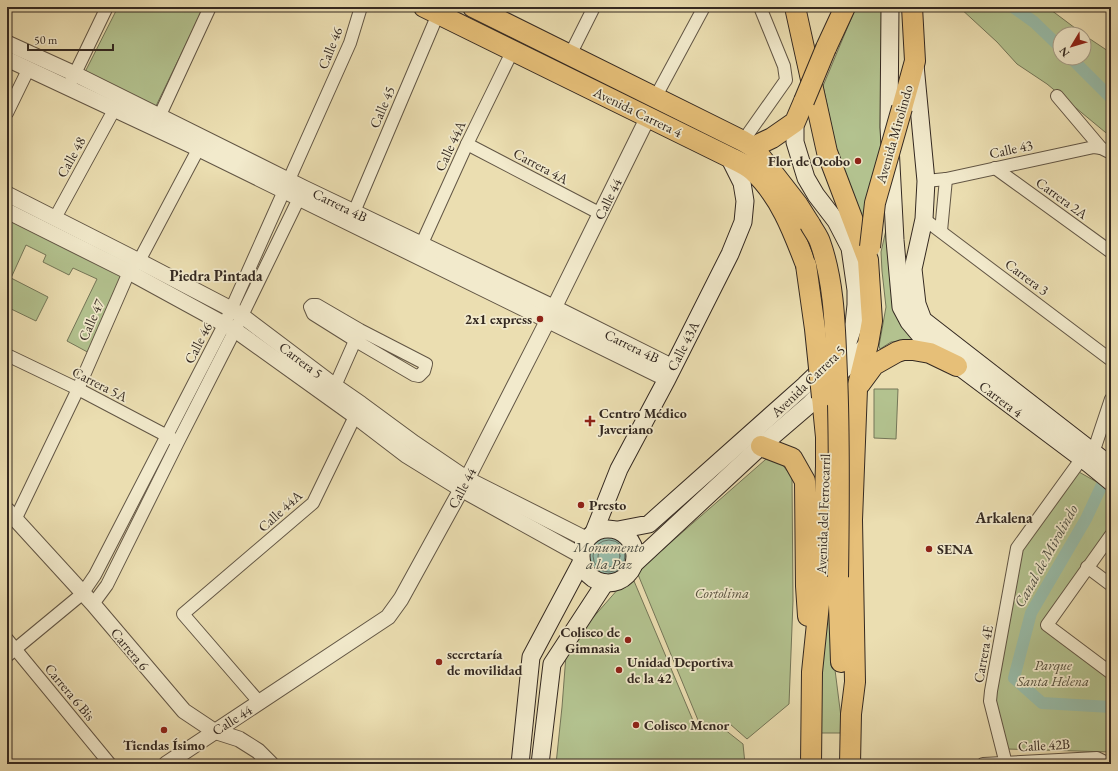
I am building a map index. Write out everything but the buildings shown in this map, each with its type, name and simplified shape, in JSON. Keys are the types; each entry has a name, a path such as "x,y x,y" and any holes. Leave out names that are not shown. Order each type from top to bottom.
{"main road":[{"path":"795,7 827,152 869,253 872,321 857,389 852,520 855,682 851,714 850,764"},
{"path":"748,144 772,138 795,122 845,7"},
{"name":"Carrera 4","path":"890,7 889,126 895,240 901,307 909,322 925,341 957,366 1095,461"},
{"name":"Avenida Mirolindo","path":"869,253 875,203 915,62 912,7"},
{"name":"Avenida Carrera 4","path":"476,8 748,144 794,200 810,224"},
{"name":"Avenida Carrera 4","path":"431,10 729,157 752,170 771,190 783,210 806,265"},
{"path":"915,62 926,181 924,218"},
{"name":"Avenida Carrera 5","path":"618,530 649,524 847,346 854,324 856,305 856,290 850,248 836,221 816,195 806,178 795,142 795,122"},
{"name":"Calle 43A","path":"590,535 619,469 670,373 730,254 743,222 745,201 742,183 729,157"},
{"name":"Carrera 4","path":"924,218 913,269 917,304 923,320 1095,461 1111,482"},
{"name":"Avenida del Ferrocarril","path":"810,224 820,241 826,260 831,292 835,326 840,438 830,576 814,652 812,672 811,764"},
{"name":"Avenida del Ferrocarril","path":"806,265 815,329 826,437 830,576 841,682 851,714"},
{"name":"Avenida Carrera 5","path":"634,564 761,446 810,404 868,344"},
{"path":"857,389 874,365 903,350 913,350 930,354 957,366"},
{"path":"761,446 792,458 805,481 806,586 810,643 814,652"},
{"path":"610,528 618,530 628,536 632,542 635,549 634,564 630,572 623,579 605,583 597,581 584,570 581,559 582,546 590,535 602,529 610,528"},
{"path":"520,764 531,657 581,559"},
{"path":"540,764 552,664 605,583"}],"street":[{"path":"68,88 107,7"},
{"path":"160,115 210,7"},
{"name":"Calle 46","path":"11,653 87,599 95,575 172,439 230,326 287,186 350,43 361,7"},
{"path":"570,55 594,7"},
{"path":"655,98 704,7"},
{"path":"748,144 786,80 784,66 760,7"},
{"name":"Calle 45","path":"354,212 431,10"},
{"name":"Carrera 4B","path":"7,43 76,74 160,115 201,143"},
{"name":"Calle 44A","path":"419,250 513,50"},
{"name":"Carrera 4B","path":"7,59 114,110 201,143 670,373"},
{"path":"7,114 28,70"},
{"path":"1057,96 1106,151"},
{"name":"Calle 48","path":"55,218 114,110"},
{"name":"Calle 44","path":"166,764 388,617 401,599 464,484 551,314 648,117"},
{"name":"Calle 47","path":"11,515 78,389 134,266 201,143"},
{"name":"Carrera 4A","path":"468,144 601,214"},
{"name":"Calle 43","path":"926,181 946,179 1094,147 1106,151"},
{"name":"Carrera 2A","path":"995,168 1111,252"},
{"path":"941,231 946,179"},
{"name":"Carrera 4B","path":"301,193 354,212 419,250"},
{"name":"Calle 46","path":"236,312 301,193"},
{"name":"Carrera 5","path":"7,194 55,218 134,266 230,326 358,410"},
{"name":"Carrera 5","path":"7,211 236,312 335,386 406,455 464,484 590,535"},
{"name":"Carrera 3","path":"924,218 1111,360"},
{"path":"335,386 358,336"},
{"path":"358,336 426,364 424,371 419,376 414,375 358,336"},
{"name":"Carrera 5A","path":"7,355 78,389 172,439"},
{"path":"1095,461 1111,400"},
{"name":"Calle 44A","path":"260,703 183,614 313,503 358,410"},
{"name":"Carrera 4E","path":"1006,763 990,701 1017,548 1095,461"},
{"name":"Carrera 5","path":"464,484 581,559"},
{"name":"Carrera 6","path":"11,515 87,599 184,711 214,731 239,739 258,750 271,764"},
{"path":"1111,535 1047,625 1111,673"},
{"path":"1087,567 1111,585"},
{"name":"Carrera 6 Bis","path":"7,639 11,653 110,764"},
{"name":"Calle 42B","path":"983,764 1097,758 1105,764"}],"green space":[{"path":"118,7 204,7 155,108 85,72"},
{"path":"856,7 883,7 885,134 867,228 838,157 823,86"},
{"path":"959,7 1047,7 1072,26 1052,26 1052,66 1092,66 1092,40 1111,53 1111,137 1047,84 1017,64 997,42"},
{"path":"891,208 920,341 891,342 880,349 879,346 886,307 881,252"},
{"path":"7,211 129,272 93,355 67,341 97,279 73,268 69,275 43,262 46,255 26,245 11,278 48,297 36,321 7,307"},
{"path":"874,389 898,389 896,439 874,438"},
{"name":"Cortolima","path":"773,453 792,477 793,601 789,704 747,739 730,724 700,725 637,572"},
{"name":"Parque Santa Helena","path":"1079,472 1111,490 1111,537 1044,629 1111,679 1111,752 1007,749 992,699 1018,548"},
{"name":"Unidad Deportiva de la 42","path":"634,581 697,730 724,729 743,744 745,764 556,764 566,655 590,621 619,588 626,583"},
{"path":"830,585 833,654 843,733 820,733 820,670"}],"water":[{"name":"Monumento a la Paz","path":"609,536 617,538 623,542 627,548 629,556 627,564 623,570 617,574 609,576 601,574 595,570 591,564 589,556 591,548 595,542 601,538"}],"waterway":[{"name":"Canal de Mirolindo","path":"1013,7 1034,22 1052,39"},
{"name":"Canal de Mirolindo","path":"1079,66 1111,98"},
{"name":"Canal de Mirolindo","path":"1108,472 1086,519 1031,613 1014,678 1042,703 1111,707"}],"place":[{"name":"Flor de Ocobo","path":"858,161"},
{"name":"2x1 express","path":"540,319"},
{"name":"Centro Médico Javeriano","path":"590,421"},
{"name":"Presto","path":"581,505"},
{"name":"SENA","path":"929,549"},
{"name":"Coliseo de Gimnasia","path":"628,640"},
{"name":"secretaría de movilidad","path":"439,662"},
{"name":"Unidad Deportiva de la 42","path":"619,670"},
{"name":"Coliseo Menor","path":"636,725"},
{"name":"Tiendas Ísimo","path":"164,730"}],"district":[{"name":"Piedra Pintada","path":"216,276"},
{"name":"Arkalena","path":"1004,518"}]}
